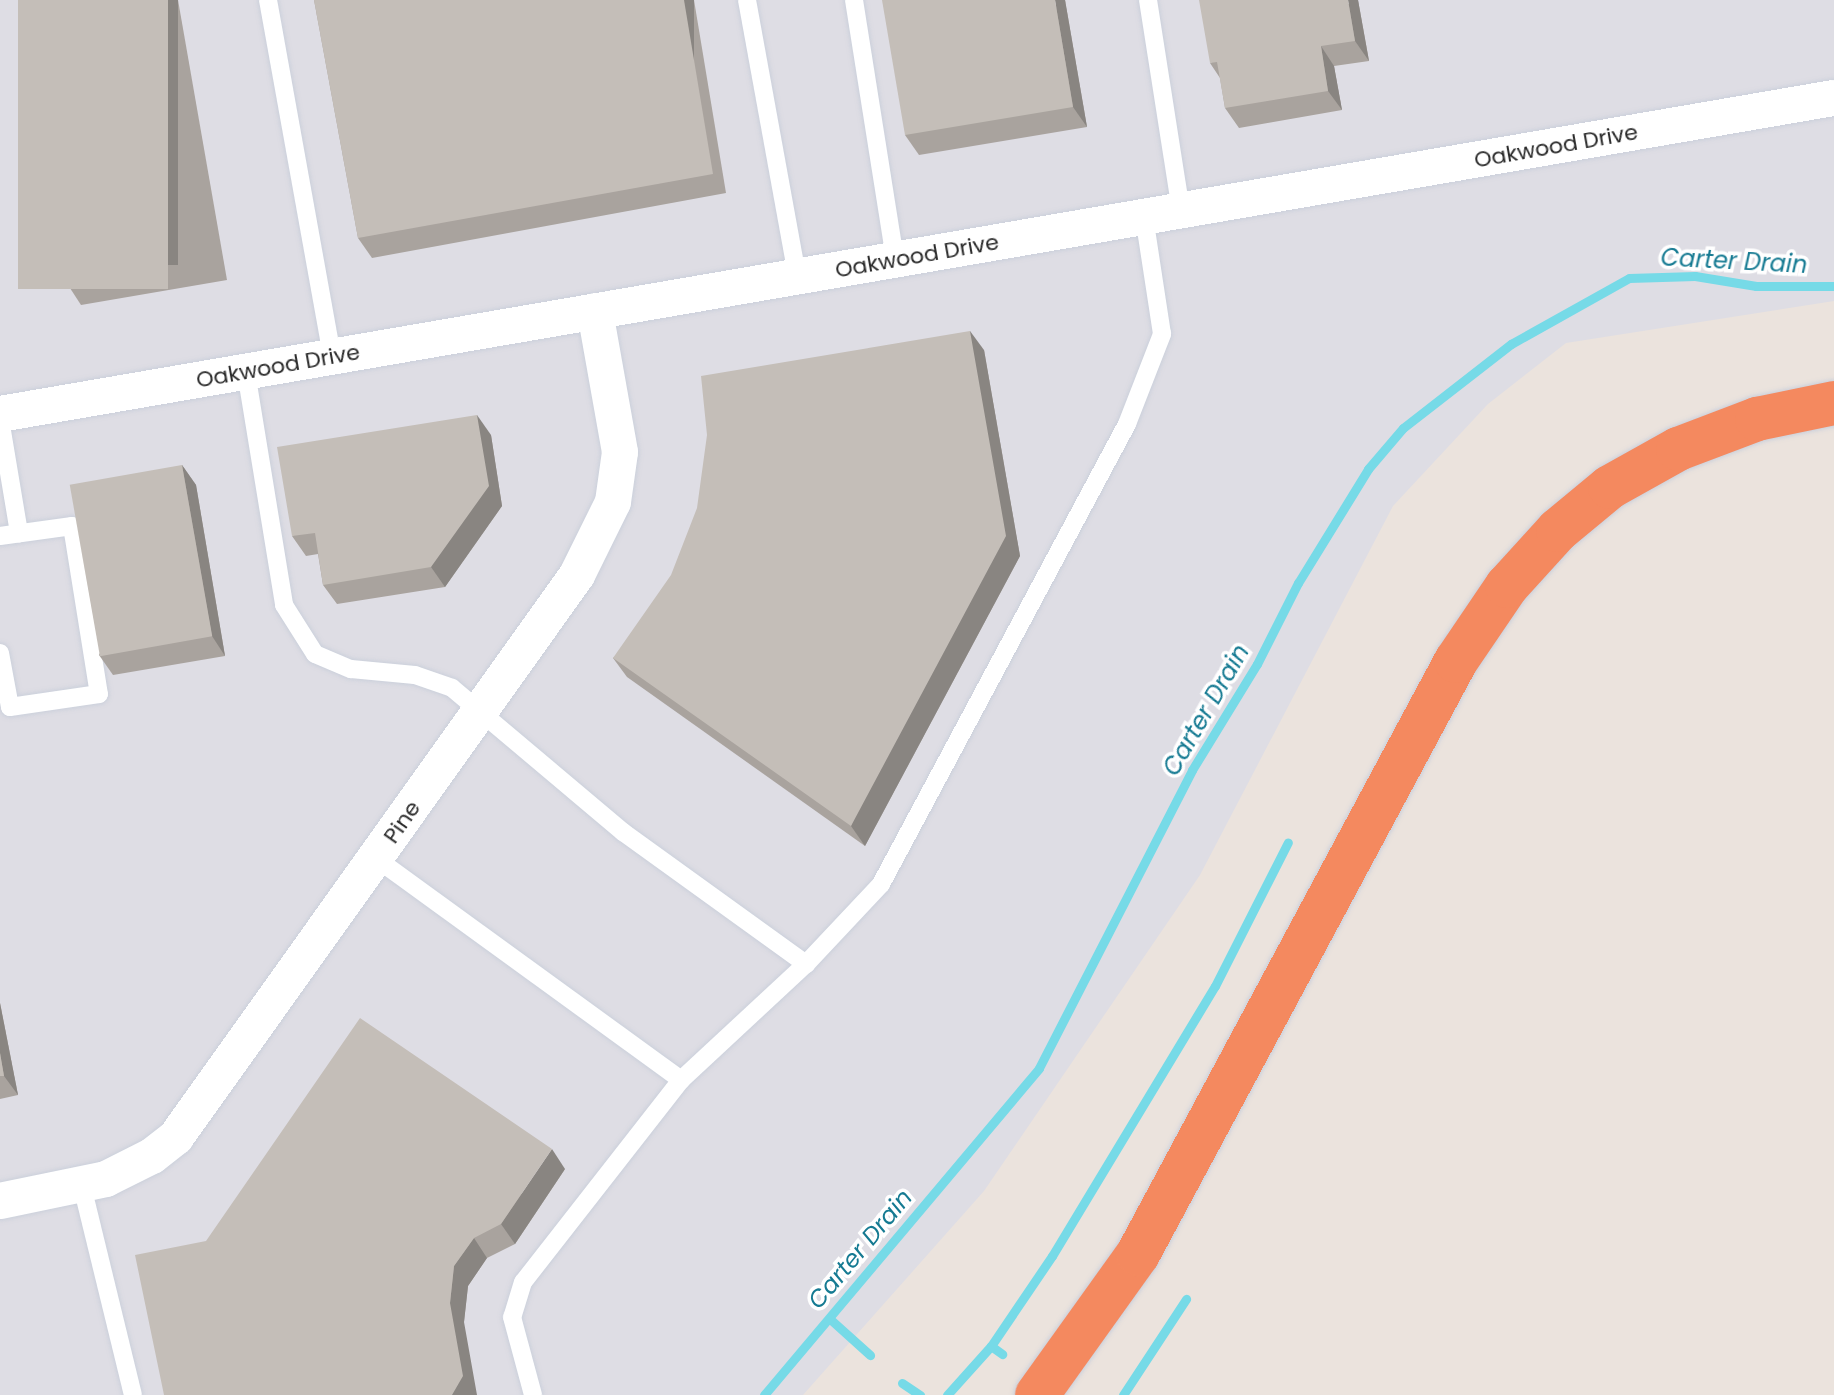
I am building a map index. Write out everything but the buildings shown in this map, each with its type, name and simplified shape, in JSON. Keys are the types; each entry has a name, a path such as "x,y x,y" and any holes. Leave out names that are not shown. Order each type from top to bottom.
{"highway":[{"path":"1037,1395 1138,1254 1456,661 1507,586 1558,530 1610,487 1678,449 1757,419 1834,403"}],"street":[{"name":"Oakwood Drive","path":"0,417 595,311 1834,98"},
{"name":"Pine","path":"0,1201 82,1186 128,1170 176,1137 577,575 613,502 620,452 595,311"}],"lane":[{"path":"268,0 332,357"},
{"path":"747,0 797,276"},
{"path":"854,0 895,259"},
{"path":"1148,0 1181,210"},
{"path":"533,1395 512,1317 523,1282 681,1080 806,964 881,884 1127,424 1162,334 1144,216"},
{"path":"246,372 284,605 315,654 351,669 415,675 452,688 479,714 623,832 806,964"},
{"path":"0,417 19,533"},
{"path":"0,536 72,526 99,694 10,707 0,653"},
{"path":"377,859 681,1080"},
{"path":"82,1186 133,1395"}],"shaded area":[{"path":"0,0 1834,0 1834,301 1566,343 1488,404 1393,506 1200,875 984,1191 803,1395 0,1395"}],"waterway":[{"name":"Carter Drain","path":"764,1395 1039,1068 1192,770 1257,664 1298,583 1368,469 1403,428 1511,344 1629,278 1695,276 1756,286 1834,286"},
{"path":"947,1395 991,1346 1052,1256 1215,986 1288,842"},
{"path":"1123,1395 1186,1299"},
{"path":"830,1319 870,1355"},
{"path":"991,1346 1002,1354"},
{"path":"902,1383 920,1395"}]}
